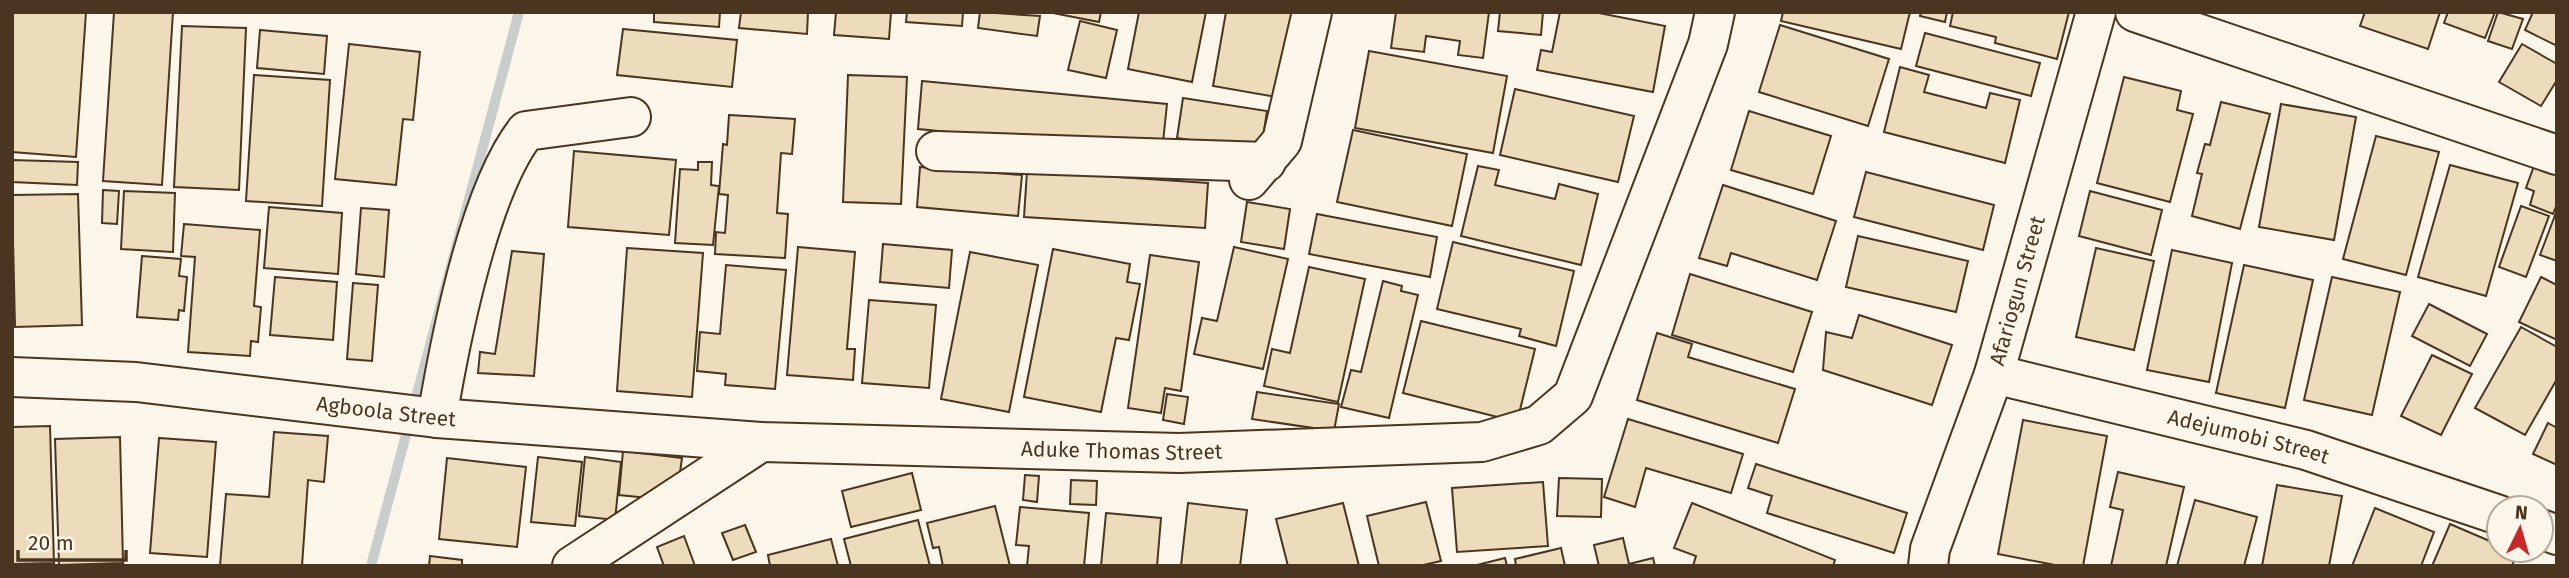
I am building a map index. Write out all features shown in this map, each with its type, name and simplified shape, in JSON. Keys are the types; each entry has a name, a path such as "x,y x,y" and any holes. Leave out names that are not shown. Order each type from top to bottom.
{"street":[{"path":"936,152 1256,174 1282,141 1312,12"},
{"name":"Aduke Thomas Street","path":"761,442 1178,453 1482,442 1539,425 1573,396 1708,44 1715,12"},
{"name":"Afariogun Street","path":"1928,566 1930,549 1994,374 2096,12"},
{"path":"2135,12 2557,155"},
{"path":"429,416 484,222 512,149 526,131 631,117"},
{"name":"Adejumobi Street","path":"1994,374 2306,450 2485,510"},
{"name":"Agboola Street","path":"12,377 136,382 429,416 761,442"},
{"path":"572,566 761,442"}],"building":[{"path":"13,12 86,12 76,157 12,152"},
{"path":"114,12 173,12 162,185 103,181"},
{"path":"654,12 720,12 719,27 654,22"},
{"path":"741,12 808,12 807,34 739,28"},
{"path":"836,12 891,12 889,39 834,35"},
{"path":"907,12 963,12 962,26 906,22"},
{"path":"980,12 1040,16 1037,36 978,28"},
{"path":"1048,12 1101,12 1099,22"},
{"path":"1139,12 1206,12 1192,82 1128,69"},
{"path":"1226,12 1292,12 1276,97 1213,86"},
{"path":"1396,12 1489,12 1483,58 1458,55 1460,41 1426,36 1424,52 1391,48"},
{"path":"1500,12 1543,12 1541,35 1498,31"},
{"path":"1560,12 1594,12 1665,26 1653,92 1537,70 1541,50 1552,52"},
{"path":"1783,12 1910,12 1901,49 1781,21"},
{"path":"1921,12 1947,12 1945,22 1920,16"},
{"path":"1953,12 2069,12 2057,59 1995,43 1996,37 1950,26"},
{"path":"2365,12 2440,12 2428,49 2360,26"},
{"path":"2448,12 2495,12 2485,38 2444,23"},
{"path":"2498,12 2523,19 2512,49 2488,41"},
{"path":"2533,12 2557,12 2557,46 2525,30"},
{"path":"1080,21 1117,30 1106,78 1068,70"},
{"path":"1780,25 1889,59 1868,126 1759,92"},
{"path":"182,26 246,28 239,190 174,187"},
{"path":"623,29 737,40 732,87 617,75"},
{"path":"260,30 327,36 324,74 257,68"},
{"path":"1925,33 2040,63 2031,96 1916,66"},
{"path":"349,44 420,52 413,120 403,119 396,185 335,179"},
{"path":"2522,44 2557,64 2557,80 2541,106 2499,82"},
{"path":"1369,51 1507,76 1493,153 1355,128"},
{"path":"1900,67 1929,75 1924,92 1986,108 1990,93 2020,100 2005,163 1884,132"},
{"path":"254,75 330,80 322,206 246,201"},
{"path":"848,75 907,77 901,204 843,202"},
{"path":"2124,77 2181,91 2177,110 2193,114 2170,202 2097,183"},
{"path":"922,81 1167,104 1162,152 918,129"},
{"path":"1515,89 1634,116 1618,182 1500,155"},
{"path":"1183,98 1267,111 1261,151 1177,138"},
{"path":"2221,102 2270,114 2240,229 2192,216 2202,174 2197,173 2205,144 2210,145"},
{"path":"2281,104 2356,117 2334,240 2259,227"},
{"path":"1749,111 1831,136 1813,194 1731,170"},
{"path":"729,115 795,119 792,154 781,153 777,213 788,214 785,258 715,254 716,232 725,233 728,195 719,194 723,144 727,145"},
{"path":"1353,130 1467,154 1452,226 1337,202"},
{"path":"2376,136 2439,152 2406,275 2343,259"},
{"path":"574,151 676,160 669,235 568,227"},
{"path":"12,160 78,162 77,185 12,182"},
{"path":"698,162 712,162 711,185 719,186 713,245 675,243 680,169 698,170"},
{"path":"2450,165 2518,183 2486,296 2418,277"},
{"path":"1478,166 1499,170 1495,185 1555,199 1559,184 1598,194 1581,265 1461,236"},
{"path":"2534,166 2557,175 2557,204 2553,214 2530,205 2534,191 2526,188"},
{"path":"920,167 1022,175 1018,216 917,207"},
{"path":"1027,171 1208,183 1205,228 1024,217"},
{"path":"1866,172 1994,205 1983,250 1854,217"},
{"path":"1723,185 1836,221 1817,280 1731,253 1727,266 1699,258"},
{"path":"103,190 119,191 117,224 102,223"},
{"path":"124,191 175,193 173,252 121,249"},
{"path":"2090,191 2162,210 2151,255 2079,236"},
{"path":"78,194 82,325 15,327 12,195"},
{"path":"1247,202 1290,209 1284,249 1241,242"},
{"path":"2521,206 2549,216 2526,277 2499,267"},
{"path":"269,207 342,213 338,274 264,268"},
{"path":"361,208 389,210 384,277 356,274"},
{"path":"2557,210 2557,261 2540,255"},
{"path":"1317,214 1437,237 1430,277 1309,254"},
{"path":"184,224 260,230 254,306 261,307 258,342 251,341 250,356 188,352 195,257 181,256"},
{"path":"1858,236 1968,261 1956,312 1846,287"},
{"path":"1453,242 1574,271 1556,346 1519,336 1521,329 1437,309"},
{"path":"883,244 952,250 949,288 880,282"},
{"path":"798,247 855,252 847,349 855,349 853,380 787,375"},
{"path":"1234,247 1288,259 1263,369 1194,354 1202,318 1217,321"},
{"path":"627,248 703,253 692,397 617,391"},
{"path":"2096,248 2154,261 2134,350 2076,337"},
{"path":"1053,249 1130,264 1127,282 1140,284 1129,340 1116,338 1101,412 1024,397"},
{"path":"2172,250 2232,263 2209,382 2147,370"},
{"path":"512,251 544,254 534,376 478,373 480,352 495,354"},
{"path":"970,252 1038,265 1009,412 941,399"},
{"path":"1150,255 1199,262 1181,391 1165,388 1161,413 1128,408"},
{"path":"142,256 181,259 179,276 187,277 184,311 179,310 178,320 137,317"},
{"path":"726,265 786,270 775,389 725,385 726,374 697,371 700,332 720,334"},
{"path":"2244,265 2313,280 2285,408 2216,393"},
{"path":"1309,267 1365,279 1338,402 1264,386 1272,349 1290,353"},
{"path":"1690,274 1812,312 1793,372 1672,335"},
{"path":"275,277 337,282 333,340 270,335"},
{"path":"2332,277 2400,292 2372,415 2304,400"},
{"path":"2541,277 2557,285 2557,340 2519,322"},
{"path":"1383,281 1402,286 1401,291 1418,295 1389,418 1341,407 1351,370 1361,372"},
{"path":"353,283 378,285 372,361 347,359"},
{"path":"869,300 936,305 929,388 862,383"},
{"path":"2429,304 2487,334 2470,366 2412,336"},
{"path":"1859,315 1952,345 1932,405 1823,370 1826,332 1852,338"},
{"path":"1421,321 1535,349 1517,422 1403,393"},
{"path":"2521,327 2557,347 2557,379 2525,435 2475,408"},
{"path":"1657,333 1692,344 1688,357 1795,389 1778,443 1637,400"},
{"path":"2432,355 2472,374 2441,435 2401,416"},
{"path":"1257,392 1339,404 1334,431 1252,419"},
{"path":"1167,394 1188,397 1184,424 1163,420"},
{"path":"1628,419 1743,454 1731,493 1646,468 1635,507 1604,497"},
{"path":"2023,420 2107,436 2083,566 2060,566 1998,554"},
{"path":"2548,423 2557,428 2557,465 2533,454"},
{"path":"50,426 54,563 13,564 12,427"},
{"path":"274,432 328,436 324,482 308,480 302,566 220,566 226,494 269,497"},
{"path":"120,437 123,563 59,565 55,439"},
{"path":"159,438 216,442 207,557 150,553"},
{"path":"623,451 682,458 678,487 668,500 619,495"},
{"path":"538,457 582,462 575,526 531,522"},
{"path":"585,457 621,462 615,520 579,516"},
{"path":"447,458 526,467 517,547 439,539"},
{"path":"1756,464 1907,513 1894,553 1767,513 1772,496 1748,488"},
{"path":"2118,472 2184,487 2166,566 2111,566 2123,510 2110,507"},
{"path":"912,473 921,510 851,527 842,491"},
{"path":"1025,475 1039,476 1037,502 1023,500"},
{"path":"1559,478 1602,479 1601,517 1557,516"},
{"path":"1071,480 1097,481 1096,505 1070,504"},
{"path":"1543,482 1548,546 1457,552 1452,488"},
{"path":"2277,485 2342,496 2329,566 2262,566"},
{"path":"2195,500 2257,517 2244,566 2177,566"},
{"path":"1426,502 1441,561 1419,566 1379,566 1367,516"},
{"path":"1188,503 1247,510 1240,566 1181,566"},
{"path":"1343,503 1359,566 1288,566 1276,519"},
{"path":"1692,503 1835,560 1833,566 1693,566 1696,556 1674,548"},
{"path":"995,506 1010,566 943,566 939,547 933,548 927,523"},
{"path":"1020,507 1089,513 1084,566 1027,566 1029,546 1016,545"},
{"path":"2375,508 2434,532 2421,566 2352,566"},
{"path":"1106,513 1161,518 1157,566 1101,566"},
{"path":"918,520 930,566 851,566 844,539"},
{"path":"2450,524 2485,539 2485,564 2513,564 2512,566 2432,566"},
{"path":"745,525 756,552 733,560 722,533"},
{"path":"684,536 695,566 664,566 657,547"},
{"path":"1623,538 1629,564 1653,558 1655,566 1599,566 1594,545"},
{"path":"831,539 838,566 770,566 768,555"},
{"path":"1561,548 1565,566 1516,566 1515,559"},
{"path":"430,556 462,560 462,566 429,566"},
{"path":"1505,558 1507,566 1473,566"}],"waterway":[{"path":"371,566 519,12"}]}
